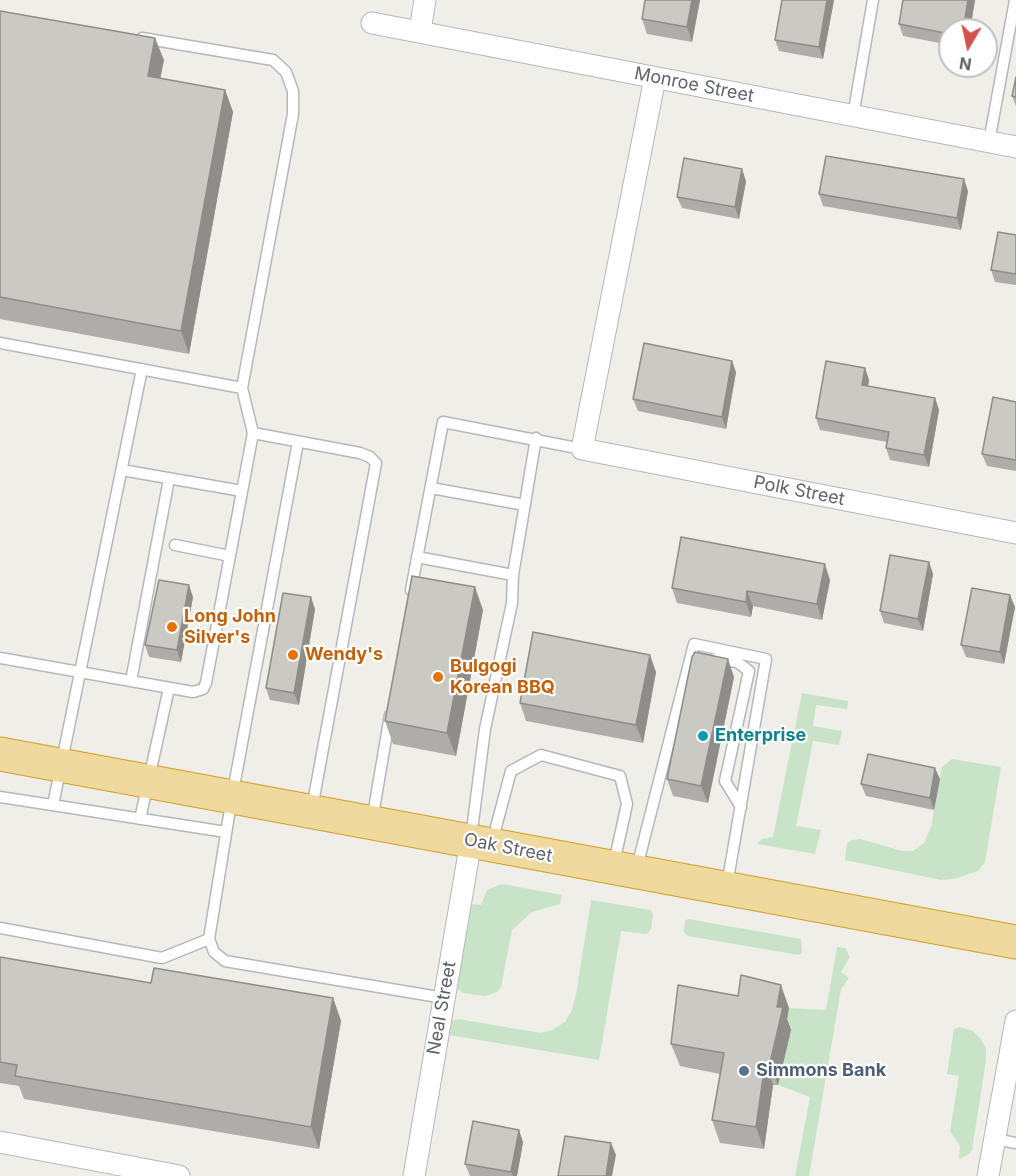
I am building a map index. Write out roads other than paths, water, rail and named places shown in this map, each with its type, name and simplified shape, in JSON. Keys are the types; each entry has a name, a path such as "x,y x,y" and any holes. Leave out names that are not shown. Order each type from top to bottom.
{"highway":[{"name":"Oak Street","path":"0,754 1016,942"}],"street":[{"path":"420,31 424,0"},
{"name":"Monroe Street","path":"372,23 1016,147"},
{"path":"582,449 655,78"},
{"name":"Polk Street","path":"582,449 1016,533"},
{"name":"Neal Street","path":"414,1176 444,998 481,843"},
{"path":"988,1176 1016,1021"},
{"path":"0,1142 179,1176"}],"lane":[{"path":"853,116 873,0"},
{"path":"989,141 1015,0"},
{"path":"0,658 193,692 203,689 230,556 253,433 242,388 293,114 293,91 286,72 273,60 125,35"},
{"path":"0,343 242,388"},
{"path":"53,805 82,672 142,369"},
{"path":"409,604 443,422 536,438 582,449"},
{"path":"253,433 360,453 370,457 376,463 311,812"},
{"path":"481,843 486,729 512,603 513,575 536,438"},
{"path":"298,442 232,797 209,939 214,952 225,961 444,998"},
{"path":"122,470 242,491"},
{"path":"131,681 169,479"},
{"path":"431,488 525,505"},
{"path":"175,545 230,556"},
{"path":"417,557 513,575"},
{"path":"624,870 658,785 694,644 766,659 727,888"},
{"path":"658,785 672,766 694,665 699,656 737,662 749,671 725,781 741,807"},
{"path":"140,819 169,688"},
{"path":"371,822 391,707"},
{"path":"481,843 511,771 541,755 620,776 627,804 624,870"},
{"path":"0,797 226,832"},
{"path":"0,928 162,958 209,939"},
{"path":"995,1139 1016,1143"}],"place":[{"name":"Long John Silver's","path":"172,627"},
{"name":"Wendy's","path":"293,655"},
{"name":"Bulgogi Korean BBQ","path":"438,677"},
{"name":"Enterprise","path":"703,736"},
{"name":"Simmons Bank","path":"744,1071"}]}
